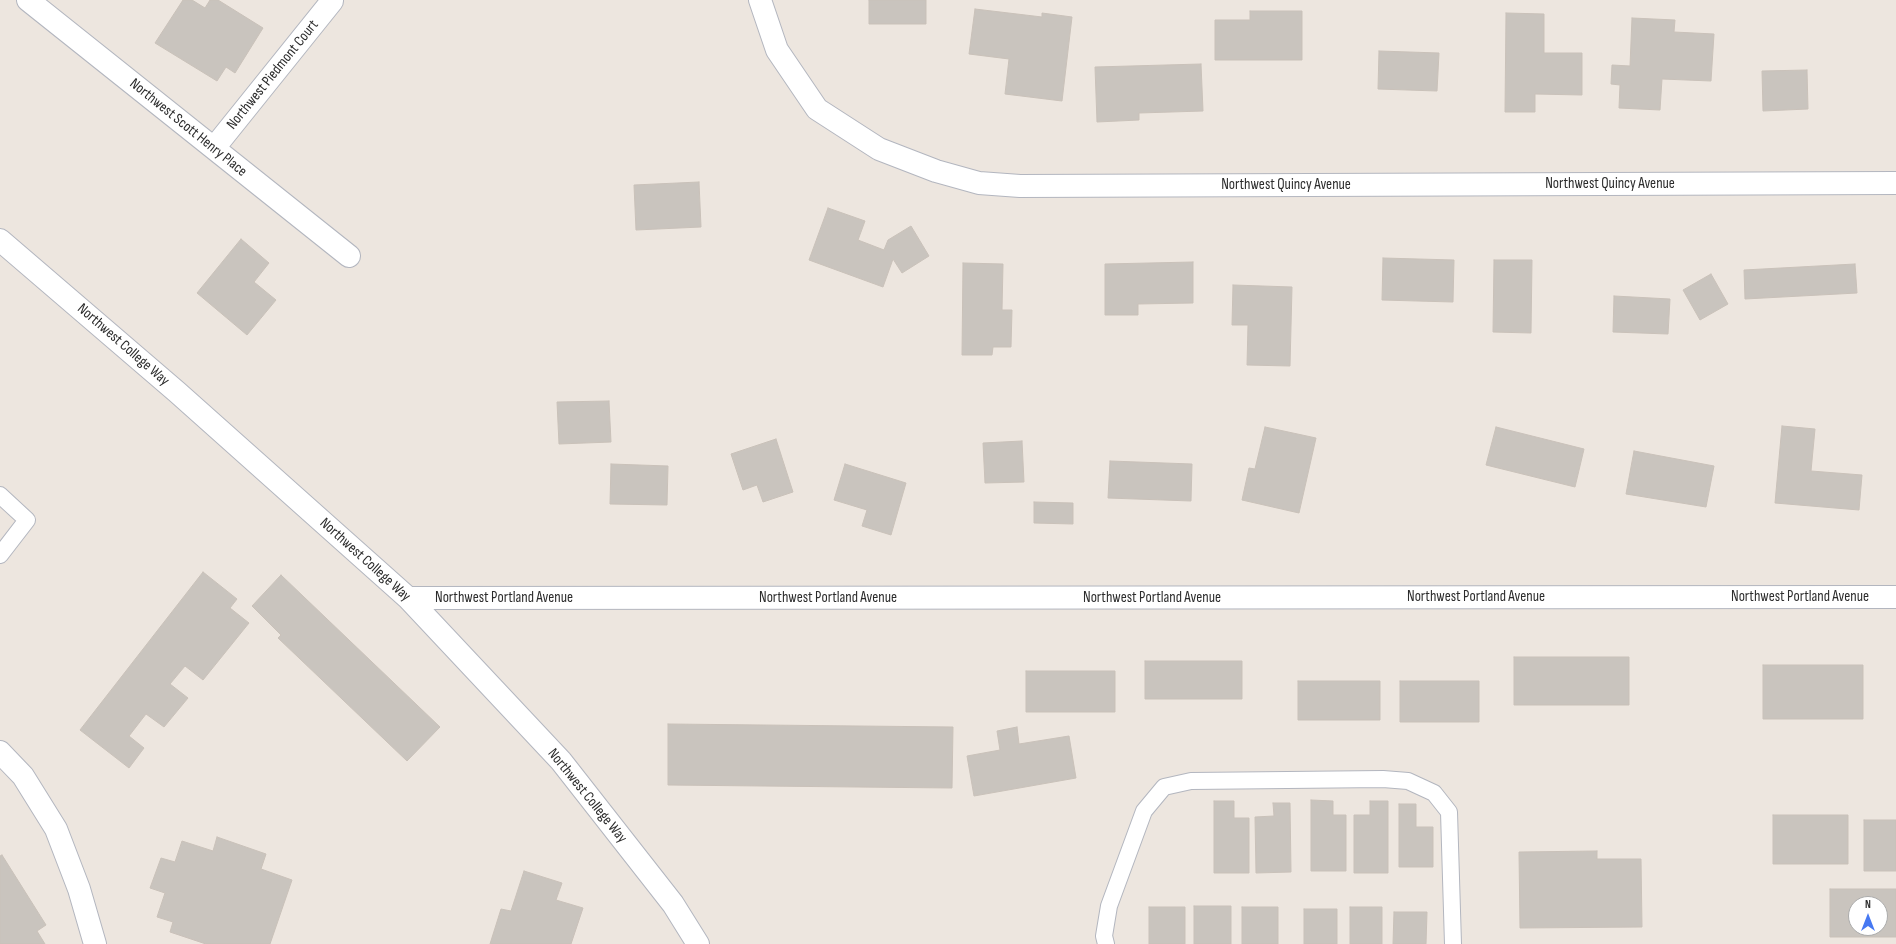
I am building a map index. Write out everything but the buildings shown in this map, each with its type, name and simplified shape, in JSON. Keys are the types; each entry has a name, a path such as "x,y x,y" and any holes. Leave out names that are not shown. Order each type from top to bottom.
{"street":[{"name":"Northwest Scott Henry Place","path":"28,0 349,256"},
{"name":"Northwest Quincy Avenue","path":"760,0 777,50 817,109 878,149 936,171 979,183 1020,186 1896,183"},
{"name":"Northwest Piedmont Court","path":"214,148 332,1"},
{"name":"Northwest College Way","path":"0,240 177,392 408,598 561,761 673,904 698,944"},
{"name":"Northwest Portland Avenue","path":"408,598 1896,597"},
{"path":"0,752 24,776 56,829 79,889 95,944"}],"lane":[{"path":"0,495 27,520 0,555"},
{"path":"1106,944 1104,936 1109,906 1144,811 1164,787 1190,781 1383,779 1408,781 1434,793 1449,812 1453,944"}]}
